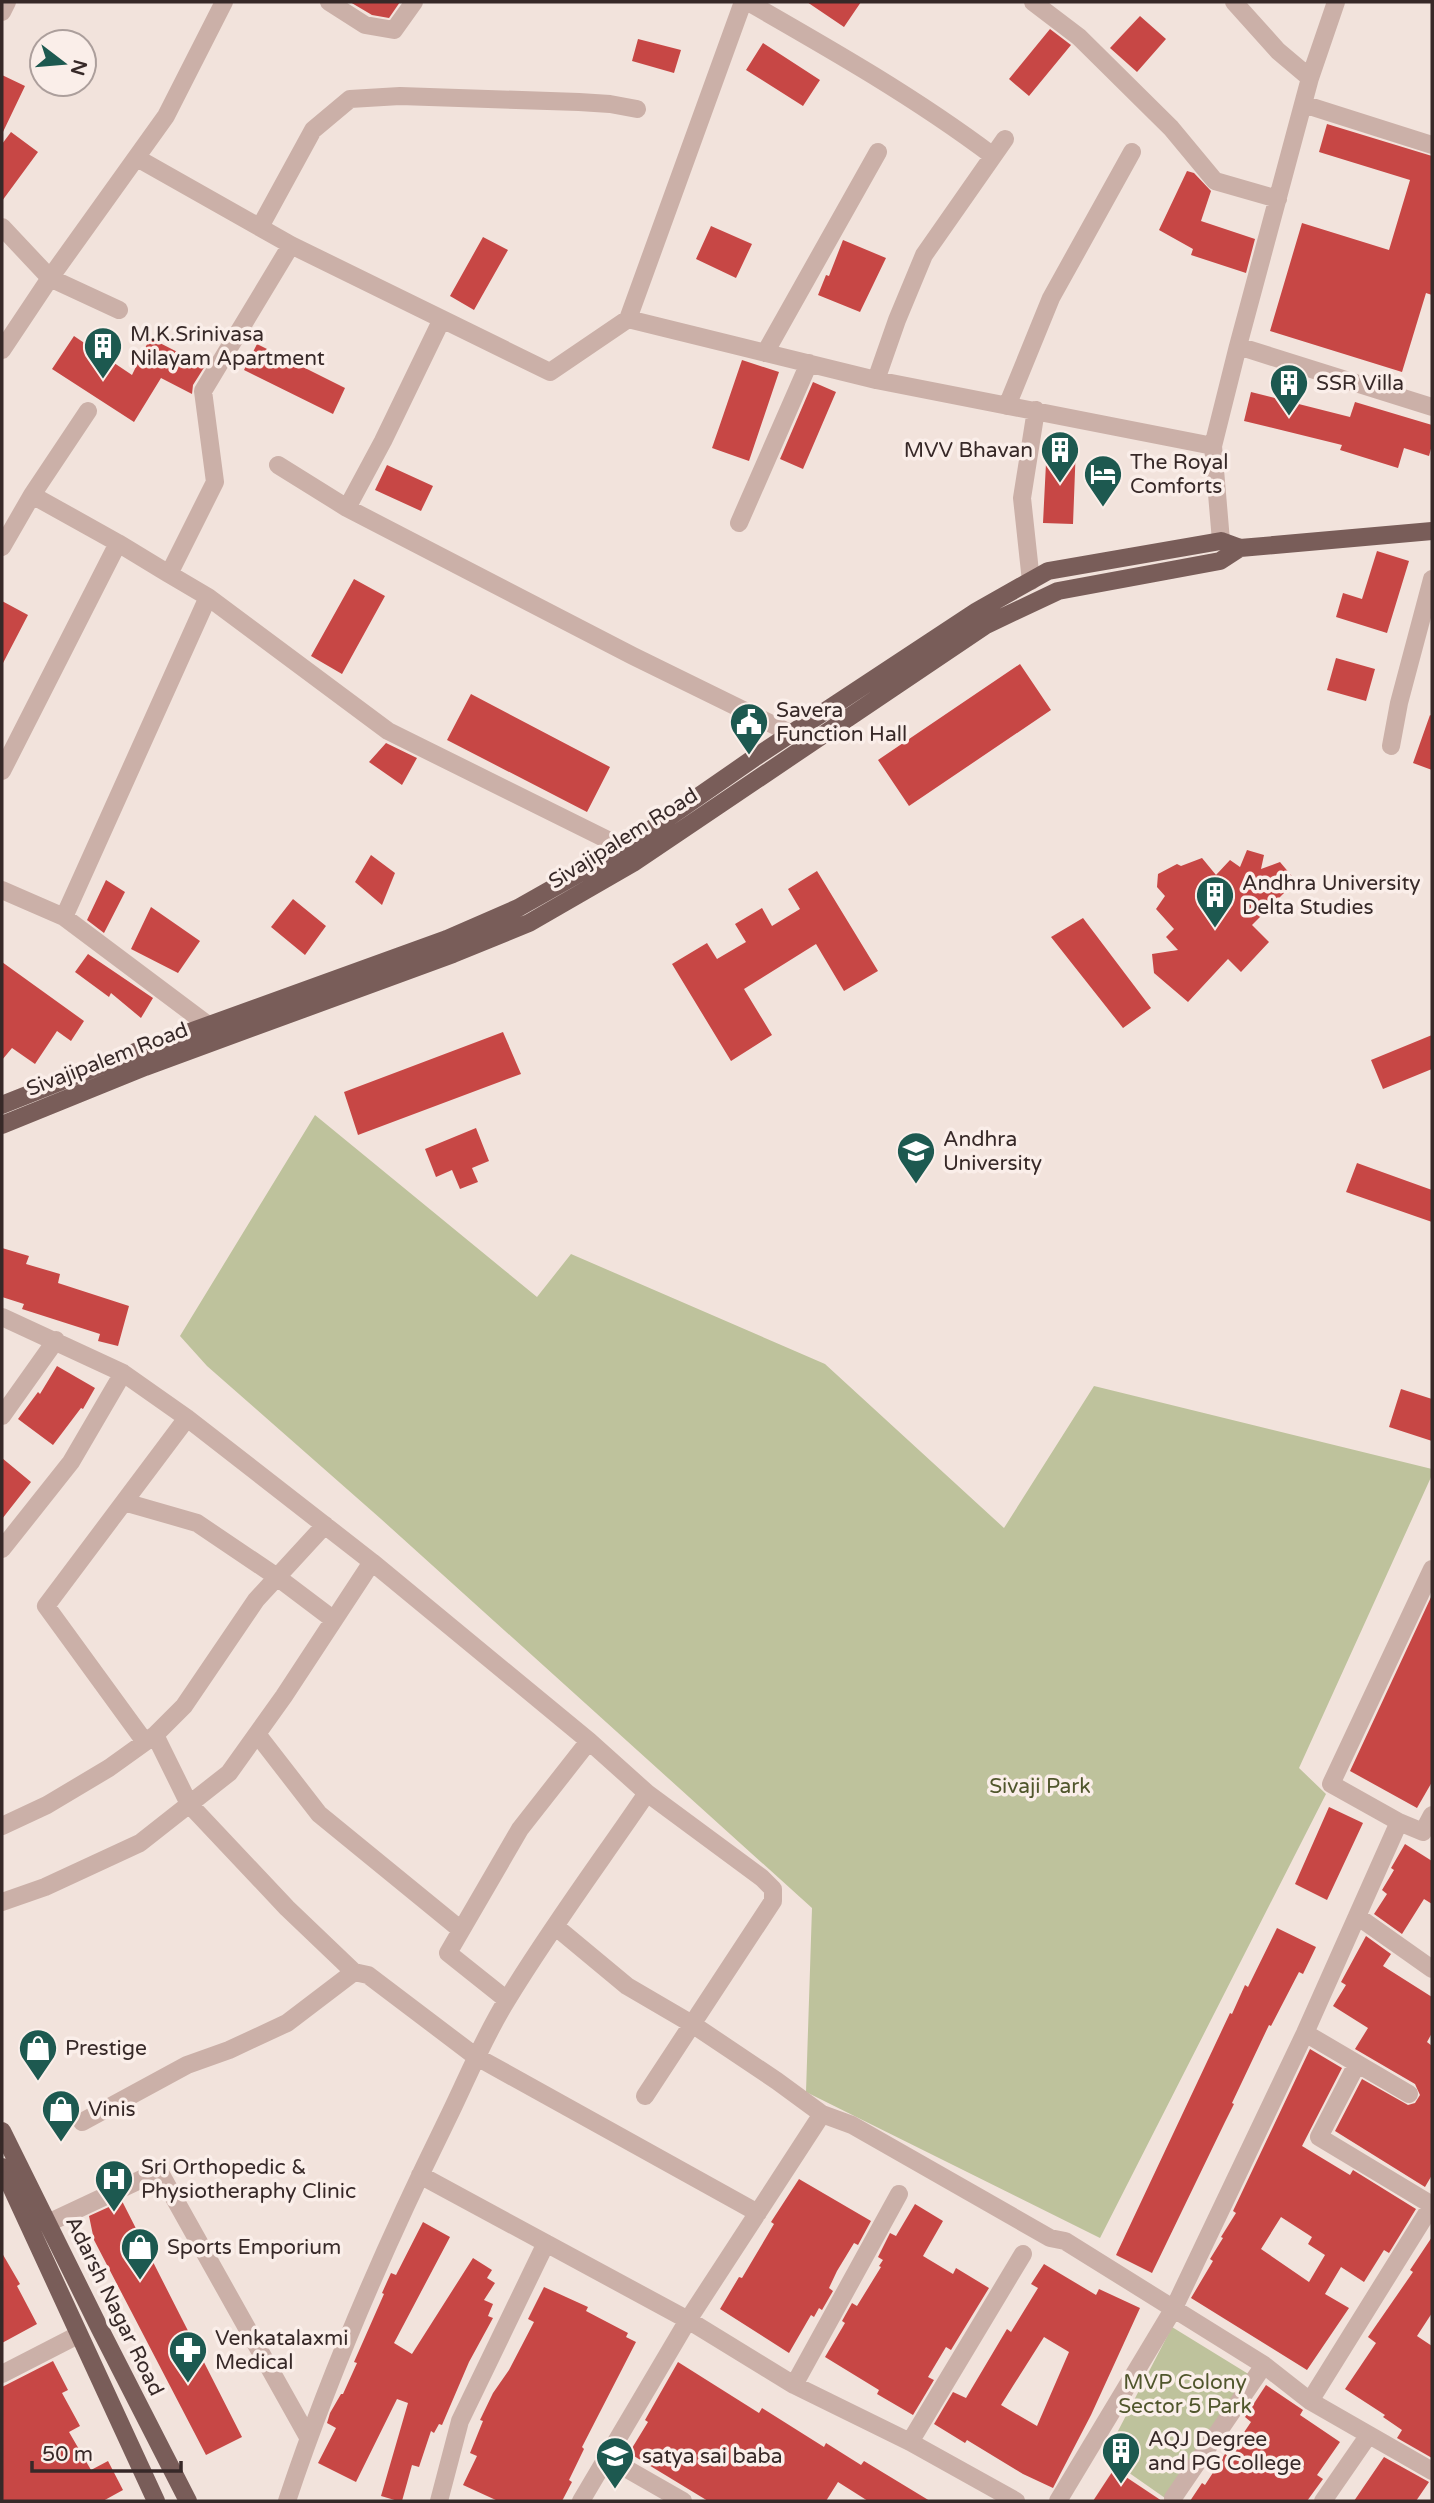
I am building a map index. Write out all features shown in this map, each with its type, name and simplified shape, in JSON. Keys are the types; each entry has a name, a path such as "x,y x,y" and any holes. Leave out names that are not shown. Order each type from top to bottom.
{"main road":[{"name":"Sivajipalem Road","path":"2,1125 212,1033 518,908 624,848 976,611 1048,571 1221,541 1240,548 1432,531"},
{"name":"Sivajipalem Road","path":"2,1105 453,954 529,923 634,863 986,625 1058,590 1220,561 1240,548"},
{"name":"Adarsh Nagar Road","path":"2,2132 188,2501"},
{"name":"Adarsh Nagar Road","path":"2,2167 156,2501"}],"street":[{"path":"2,12 7,2"},
{"path":"2,350 50,278 166,117 224,2"},
{"path":"329,2 365,25 394,30 414,2"},
{"path":"137,158 291,245 550,372 628,319 743,2"},
{"path":"748,2 825,46 948,123 993,156"},
{"path":"1033,2 1079,37 1171,128 1215,181 1278,199"},
{"path":"1234,2 1278,51 1310,78"},
{"path":"1221,541 1213,446 1310,78 1336,2"},
{"path":"260,227 313,130 350,99 400,96 579,102 637,109"},
{"path":"1303,104 1432,145"},
{"path":"876,380 924,255 1005,139"},
{"path":"765,353 878,152"},
{"path":"1007,406 1051,298 1132,152"},
{"path":"2,227 50,278 119,310"},
{"path":"169,574 215,482 203,391 291,245"},
{"path":"346,508 383,441 442,319"},
{"path":"628,319 876,380 1213,446"},
{"path":"1238,346 1432,407"},
{"path":"739,523 809,363"},
{"path":"1031,581 1022,498 1036,410"},
{"path":"2,547 32,495 88,411"},
{"path":"278,465 346,508 633,656 792,734"},
{"path":"32,495 208,597 388,731 624,848"},
{"path":"2,771 118,543"},
{"path":"1391,746 1399,703 1432,579"},
{"path":"64,917 208,597"},
{"path":"2,890 64,917 212,1033"},
{"path":"2,1317 123,1373 187,1418 372,1562 589,1741 647,1793 773,1889 773,1901 645,2096"},
{"path":"2,1416 56,1340"},
{"path":"2,1549 71,1462 123,1373"},
{"path":"187,1418 46,1606 150,1738 190,1804 287,1908 354,1972 368,1975 475,2056 758,2213"},
{"path":"124,1502 197,1523 277,1577 334,1620"},
{"path":"2,1826 47,1805 109,1768 150,1738 184,1706 256,1600 325,1525"},
{"path":"4,1897 45,1887 140,1843 229,1773 372,1562"},
{"path":"1432,1569 1331,1784 1428,1835 1432,1815"},
{"path":"257,1734 319,1814 461,1930"},
{"path":"507,2000 448,1953 520,1829 589,1741"},
{"path":"287,2501 308,2437 348,2336 420,2175 466,2082 475,2056 507,2000 647,1793"},
{"path":"1058,2501 1174,2308 1305,2033 1399,1822"},
{"path":"1357,1916 1432,1969"},
{"path":"556,1927 627,1986 692,2024 822,2115 852,2125 1049,2238 1065,2241 1264,2365 1310,2401 1432,2471"},
{"path":"82,2122 187,2065 229,2050 286,2023 354,1972"},
{"path":"1305,2033 1409,2094"},
{"path":"1310,2401 1432,2205 1320,2137 1357,2064"},
{"path":"581,2501 688,2320 822,2115"},
{"path":"48,2222 159,2171 308,2437"},
{"path":"420,2175 688,2320 793,2385 910,2442 988,2494 1016,2501"},
{"path":"793,2385 899,2194"},
{"path":"439,2501 460,2420 546,2243"},
{"path":"910,2442 1023,2254"},
{"path":"2,2374 78,2335"},
{"path":"1173,2498 1264,2365"},
{"path":"1323,2501 1368,2436"},
{"path":"606,2457 683,2501"}],"green space":[{"name":"Sivaji Park","path":"315,1115 537,1297 571,1254 825,1364 1004,1528 1094,1386 1432,1469 1432,1475 1299,1768 1326,1794 1100,2238 806,2092 812,1908 381,1519 207,1366 180,1336"},
{"name":"MVP Colony Sector 5 Park","path":"1172,2327 1250,2375 1165,2498 1105,2456"}],"building":[{"path":"350,2 400,2 389,18 372,15"},
{"path":"807,2 861,2 844,27"},
{"path":"1140,16 1166,39 1137,72 1110,48"},
{"path":"1050,29 1071,45 1029,96 1009,79"},
{"path":"638,39 681,50 674,73 632,61"},
{"path":"763,43 820,80 803,106 746,70"},
{"path":"2,75 25,86 2,134"},
{"path":"1327,124 1432,156 1432,295 1426,293 1402,372 1270,331 1302,223 1389,250 1410,180 1319,152"},
{"path":"11,132 38,152 2,201 2,144"},
{"path":"1187,171 1194,173 1211,191 1201,221 1255,239 1246,273 1191,255 1193,249 1159,230"},
{"path":"711,226 752,244 736,278 696,259"},
{"path":"483,237 508,250 474,310 450,296"},
{"path":"843,240 886,258 860,312 818,295 826,275 829,276"},
{"name":"M.K.Srinivasa Nilayam Apartment","path":"74,336 132,375 150,338 205,366 193,385 192,394 161,378 134,422 52,369"},
{"path":"257,344 345,388 333,414 244,370"},
{"path":"742,360 779,372 749,461 712,448"},
{"path":"813,382 836,392 803,469 780,459"},
{"path":"1251,392 1350,417 1355,402 1432,425 1429,456 1404,448 1398,468 1340,450 1342,445 1244,421"},
{"name":"MVV Bhavan","path":"1047,443 1076,445 1073,524 1043,523"},
{"path":"387,465 433,486 421,511 375,490"},
{"path":"1377,551 1409,561 1387,633 1336,617 1343,593 1362,599"},
{"path":"354,579 385,596 342,674 311,656"},
{"path":"2,601 28,615 2,665"},
{"path":"1336,658 1375,669 1366,701 1327,690"},
{"path":"1020,664 1051,710 909,806 878,760"},
{"path":"471,694 610,767 587,812 447,740"},
{"path":"1430,715 1432,716 1432,770 1413,763"},
{"path":"386,743 417,758 402,785 369,762"},
{"name":"Andhra University Delta Studies","path":"1247,850 1264,855 1261,869 1280,862 1296,881 1252,925 1269,942 1241,972 1228,959 1188,1002 1154,973 1152,954 1178,950 1166,937 1174,929 1156,909 1165,896 1157,887 1158,874 1177,864 1181,866 1202,858 1216,875 1230,860 1240,867"},
{"path":"371,855 395,873 382,905 355,882"},
{"path":"817,871 878,971 844,991 816,944 744,989 772,1035 731,1061 672,964 707,943 717,959 746,942 735,924 762,908 772,926 800,909 788,889"},
{"path":"106,880 125,892 104,933 87,920"},
{"path":"293,899 326,926 305,955 271,927"},
{"path":"151,907 200,941 178,973 131,949"},
{"path":"1083,918 1151,1008 1123,1028 1051,937"},
{"path":"88,954 153,998 141,1018 111,993 109,997 75,972"},
{"path":"2,962 84,1021 71,1041 57,1031 35,1064 12,1048 2,1060"},
{"path":"503,1032 521,1074 358,1135 344,1092"},
{"path":"1432,1035 1432,1069 1383,1089 1371,1060"},
{"path":"476,1128 489,1161 472,1168 478,1182 460,1189 452,1170 436,1177 425,1149"},
{"path":"1357,1163 1432,1190 1432,1222 1346,1192"},
{"path":"2,1248 29,1256 26,1264 60,1274 58,1283 129,1306 118,1346 98,1341 100,1334 22,1309 24,1304 2,1297"},
{"path":"57,1366 95,1388 83,1409 81,1408 53,1445 18,1419 38,1392 40,1394"},
{"path":"1401,1389 1432,1399 1432,1441 1389,1427"},
{"path":"2,1458 31,1482 2,1519"},
{"path":"1432,1595 1432,1782 1417,1808 1350,1771"},
{"path":"1329,1807 1363,1823 1327,1900 1295,1884"},
{"path":"1405,1844 1432,1861 1432,1904 1424,1899 1402,1934 1374,1914 1387,1894 1382,1890"},
{"path":"1277,1928 1316,1947 1303,1974 1299,1972 1271,2026 1269,2025 1152,2273 1116,2255 1230,2013 1232,2014 1245,1985 1248,1987"},
{"path":"1366,1936 1391,1954 1383,1966 1432,1997 1432,2033 1427,2042 1432,2046 1432,2175 1425,2187 1335,2131 1362,2079 1408,2105 1415,2103 1420,2095 1415,2084 1355,2049 1368,2028 1333,2006 1346,1985 1341,1982"},
{"path":"1310,2049 1342,2068 1302,2146 1350,2175 1353,2170 1416,2209 1389,2253 1384,2250 1364,2282 1341,2267 1325,2294 1349,2308 1307,2370 1191,2298 1213,2261 1210,2259 1236,2213 1233,2211","holes":["1281,2217 1312,2237 1308,2244 1325,2255 1309,2282 1261,2249"]},
{"path":"799,2179 871,2221 858,2245 854,2243 837,2271 829,2288 833,2291 822,2310 819,2308 814,2317 811,2315 789,2353 720,2309 739,2277 742,2278 774,2224 771,2222"},
{"path":"122,2201 242,2437 206,2455 94,2240 89,2216"},
{"path":"915,2204 943,2221 923,2256 953,2274 956,2268 989,2288 951,2350 946,2347 928,2377 934,2380 913,2415 877,2394 879,2390 825,2357 845,2323 842,2321 852,2303 857,2306 881,2267 879,2266 883,2260 878,2257 890,2233 896,2236"},
{"path":"423,2222 450,2237 394,2343 412,2354 473,2258 492,2270 487,2278 495,2283 484,2300 493,2304 488,2316 493,2318 469,2362 442,2425 439,2424 434,2433 431,2431 419,2467 412,2465 402,2501 398,2501 381,2496 408,2403 397,2399 356,2482 318,2463 336,2428 327,2423 330,2413 343,2394 357,2363 354,2362 384,2294 382,2293 391,2273 396,2275"},
{"path":"1432,2237 1432,2313 1417,2336 1432,2346 1432,2458 1397,2438 1402,2430 1383,2417 1385,2415 1345,2389 1376,2343 1368,2337 1413,2272 1410,2270"},
{"path":"2,2253 20,2284 17,2286 37,2324 2,2343"},
{"path":"1044,2264 1096,2295 1099,2289 1140,2308 1091,2415 1053,2488 934,2424 953,2392 966,2398 1007,2329 1011,2332 1038,2288 1031,2284","holes":["1044,2337 1069,2352 1037,2426 1001,2405"]},
{"path":"544,2287 588,2307 586,2311 628,2333 626,2337 636,2342 582,2447 584,2449 569,2480 572,2482 562,2501 498,2501 463,2485 477,2456 470,2453 483,2421 480,2420 534,2322 528,2319"},
{"path":"53,2361 68,2390 62,2393 80,2426 69,2432 91,2470 108,2461 123,2490 103,2501 2,2501 2,2387"},
{"path":"678,2362 759,2413 762,2408 824,2447 826,2443 861,2465 864,2461 930,2501 868,2501 838,2482 826,2501 708,2501 629,2453"},
{"path":"1266,2385 1303,2410 1300,2415 1340,2442 1317,2475 1323,2479 1307,2501 1190,2501 1202,2483 1205,2485 1225,2454 1228,2456 1251,2422 1245,2417"},
{"path":"1384,2457 1429,2482 1416,2501 1354,2501"},
{"name":"AQJ Degree and PG College","path":"1114,2469 1162,2501 1093,2501"}],"place":[{"name":"M.K.Srinivasa Nilayam Apartment","path":"103,380"},
{"name":"SSR Villa","path":"1289,417"},
{"name":"MVV Bhavan","path":"1060,484"},
{"name":"The Royal Comforts","path":"1103,508"},
{"name":"Savera Function Hall","path":"749,756"},
{"name":"Andhra University Delta Studies","path":"1215,929"},
{"name":"Andhra University","path":"916,1185"},
{"name":"Prestige","path":"38,2082"},
{"name":"Vinis","path":"61,2143"},
{"name":"Sri Orthopedic & Physiotheraphy Clinic","path":"114,2213"},
{"name":"Sports Emporium","path":"140,2281"},
{"name":"Venkatalaxmi Medical","path":"188,2384"},
{"name":"AQJ Degree and PG College","path":"1121,2485"},
{"name":"satya sai baba","path":"615,2490"}]}
